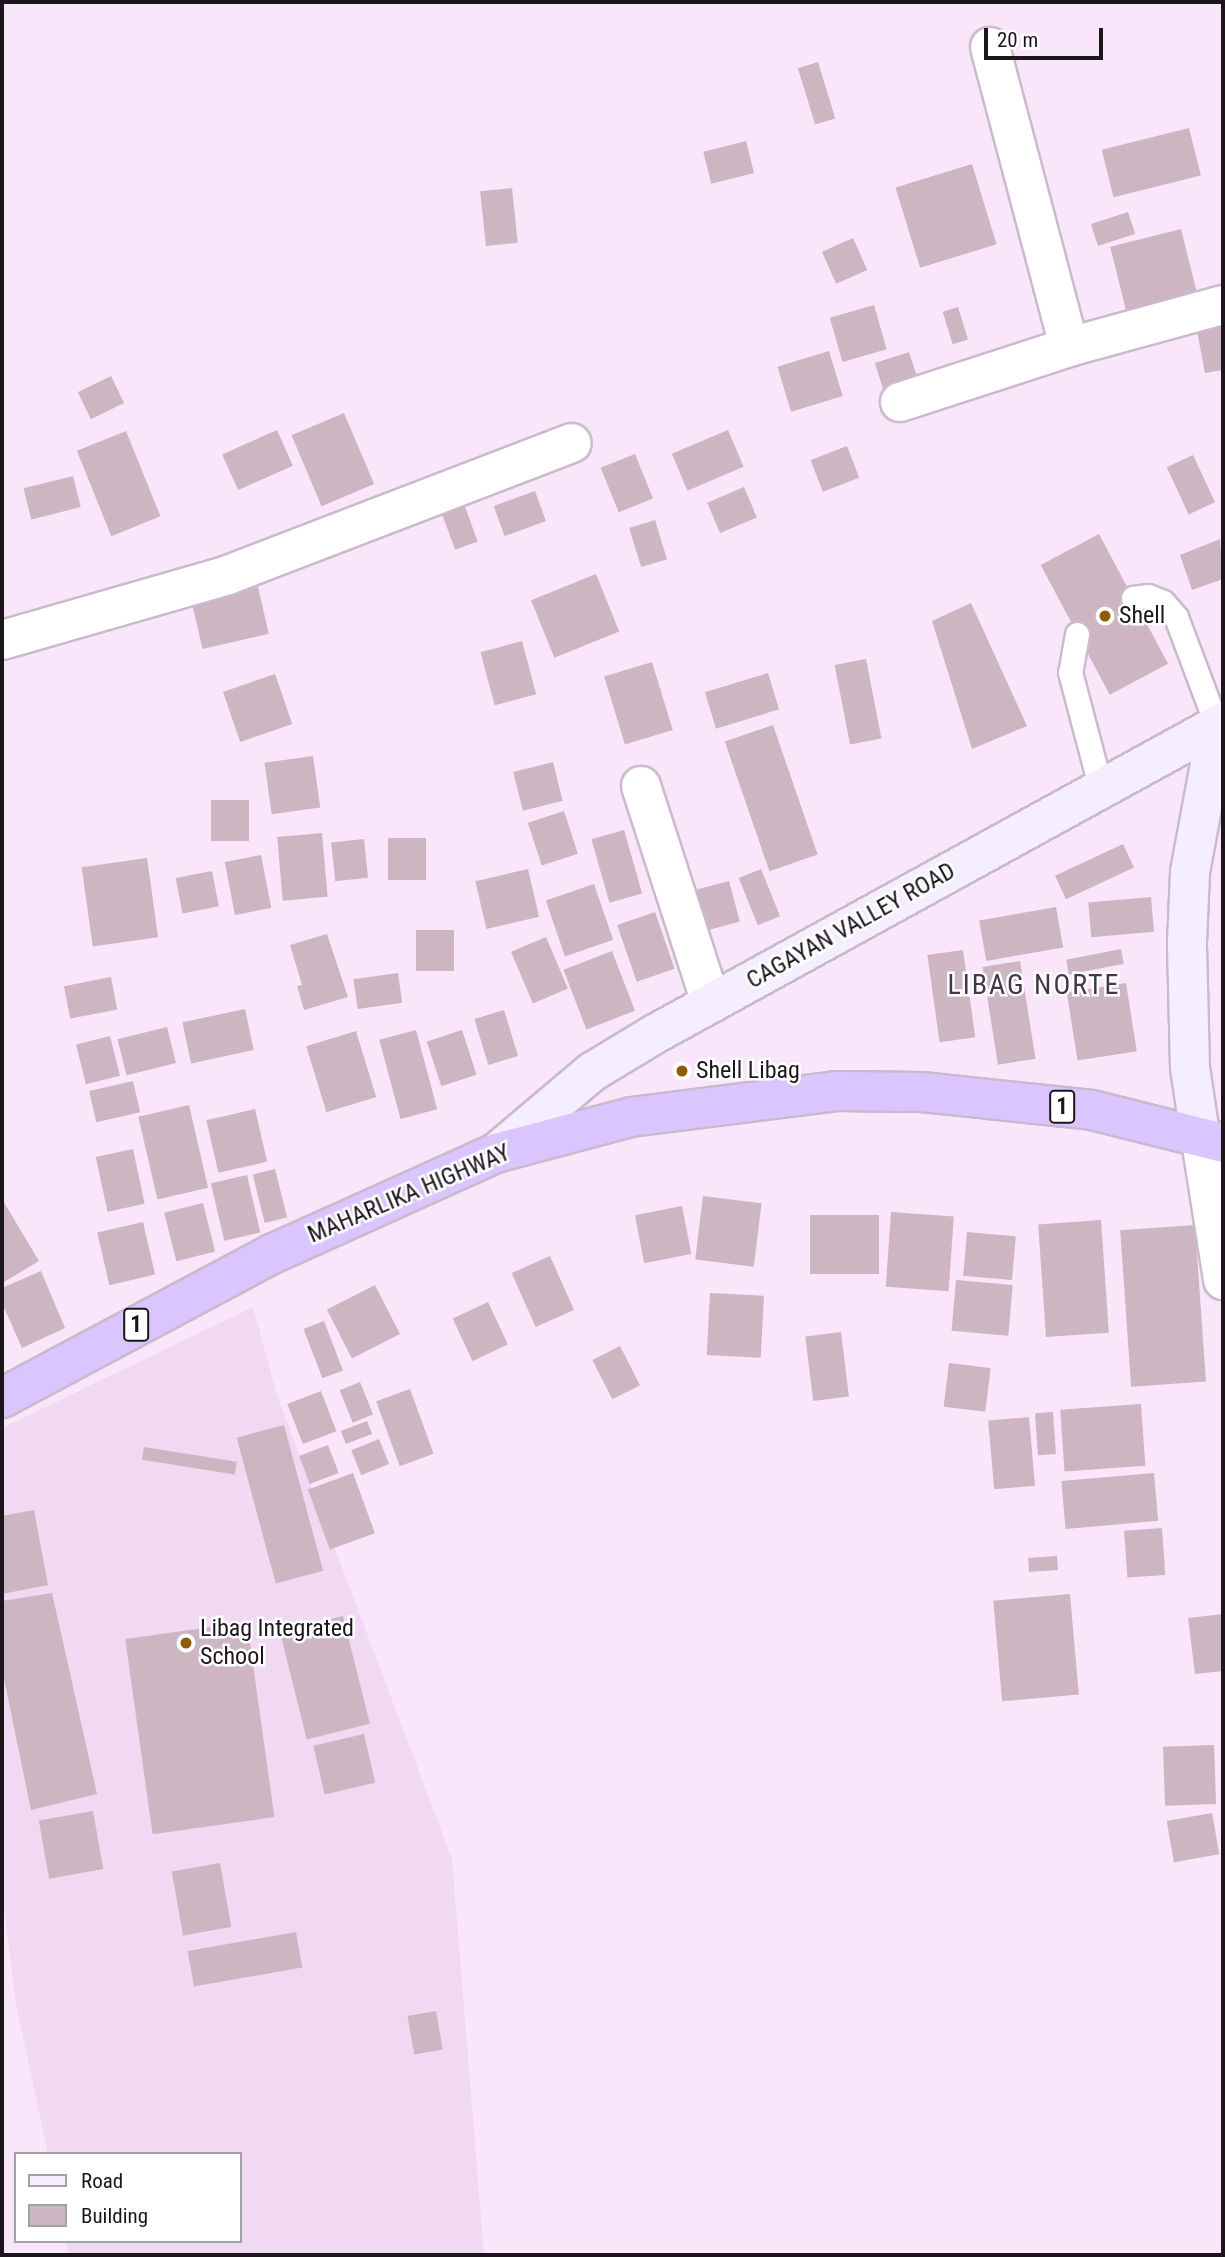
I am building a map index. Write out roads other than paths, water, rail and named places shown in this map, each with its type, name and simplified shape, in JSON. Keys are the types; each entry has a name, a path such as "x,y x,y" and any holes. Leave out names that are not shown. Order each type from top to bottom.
{"highway":[{"name":"MAHARLIKA HIGHWAY","path":"2,1398 236,1272 495,1153 631,1117 836,1091 922,1092 1092,1110 1212,1138"}],"main road":[{"name":"CAGAYAN VALLEY ROAD","path":"495,1153 592,1072 711,1003 1220,724"},
{"path":"1212,1138 1190,1068 1186,942 1190,872 1220,724"}],"street":[{"path":"990,47 1069,347"},
{"path":"900,401 1069,347 1223,305"},
{"path":"2,640 228,575 572,443"},
{"path":"641,786 711,1003"},
{"path":"1212,1138 1223,1280"}],"lane":[{"path":"1133,598 1148,596 1163,602 1176,617 1220,724"},
{"path":"1077,634 1070,672 1101,789"}],"place":[{"name":"Shell","path":"1105,616"},
{"name":"Shell Libag","path":"682,1071"},
{"name":"Libag Integrated School","path":"186,1643"}],"district":[{"name":"LIBAG NORTE","path":"1034,985"}]}
